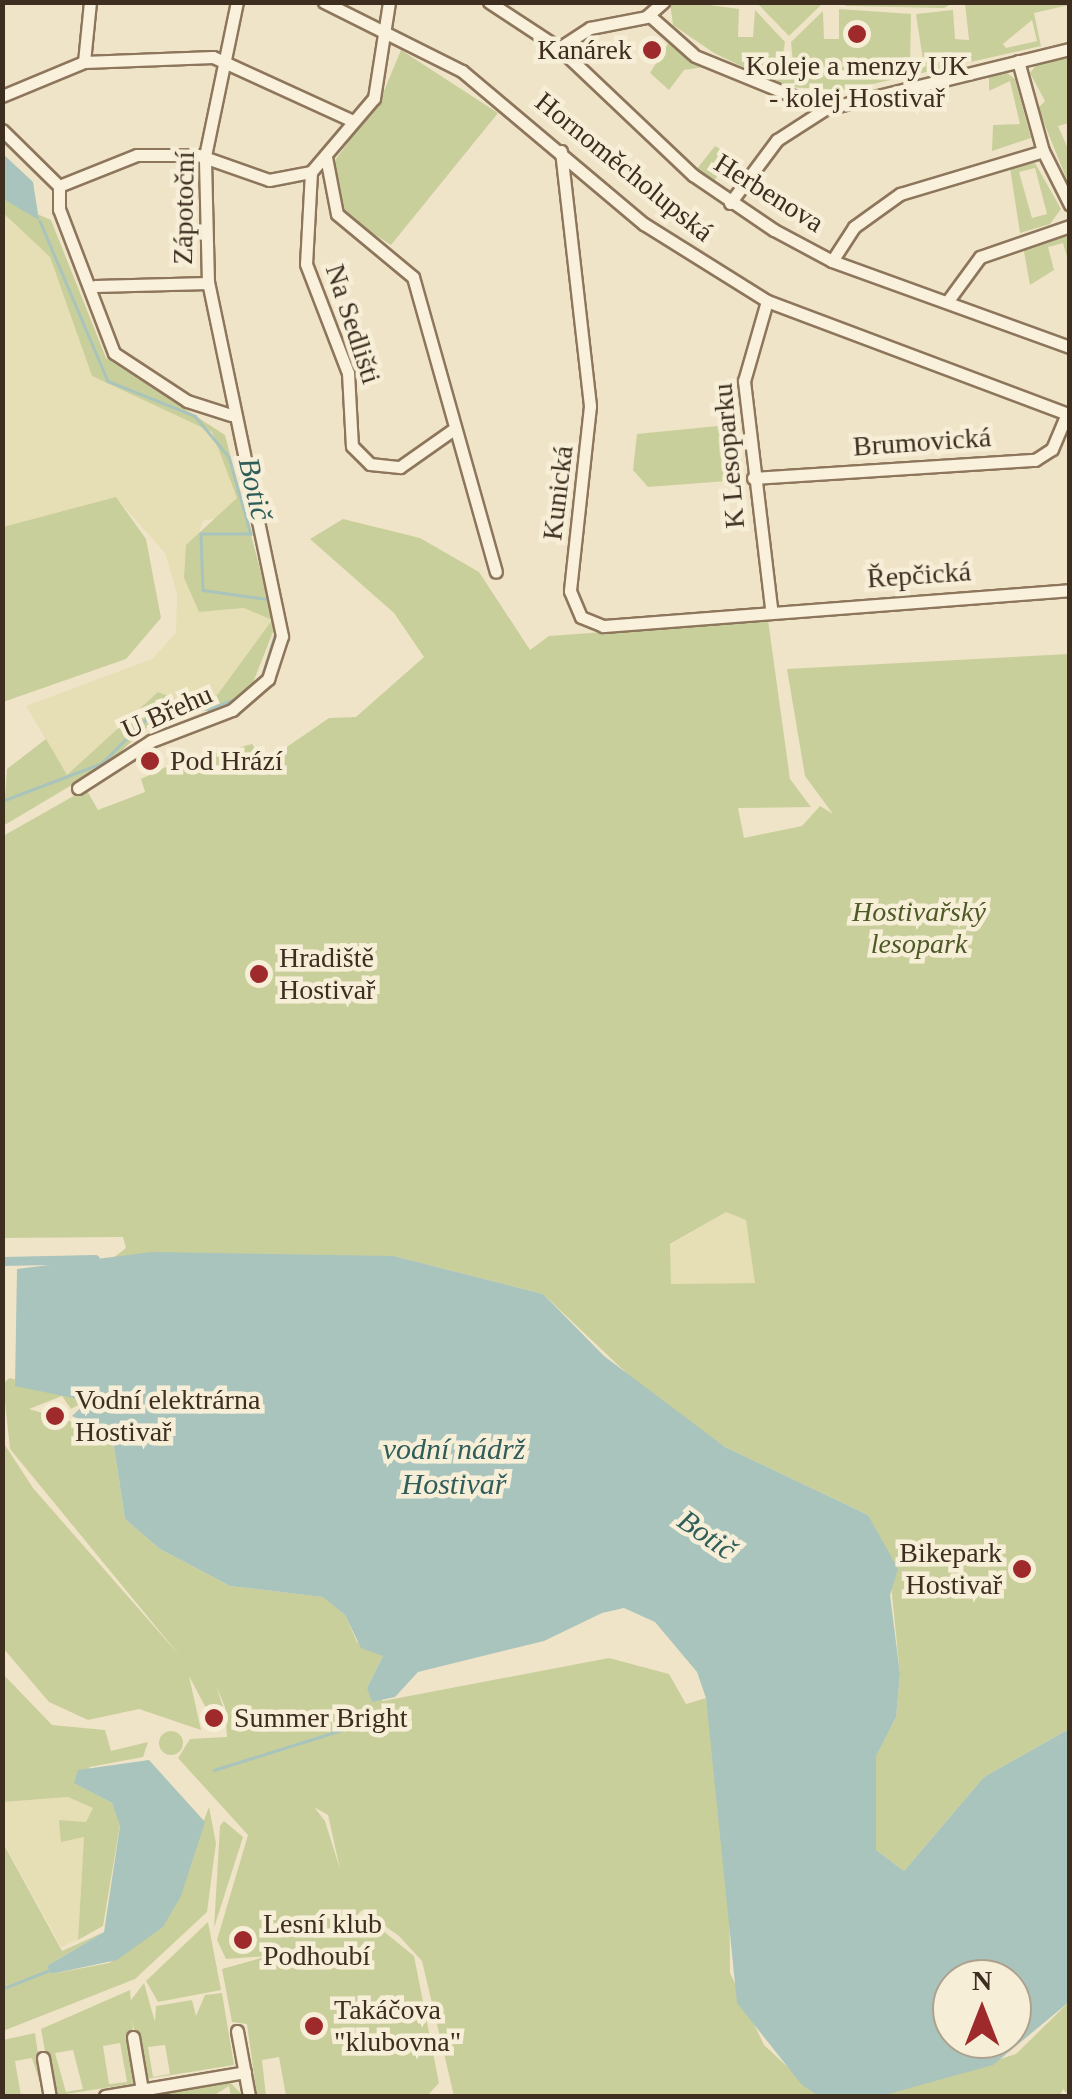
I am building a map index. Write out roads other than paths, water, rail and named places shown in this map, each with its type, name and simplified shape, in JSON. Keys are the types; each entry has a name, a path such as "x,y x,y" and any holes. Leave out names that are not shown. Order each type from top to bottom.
{"street":[{"path":"84,62 90,2"},
{"name":"Zápotoční","path":"231,415 208,283 205,156 237,2"},
{"name":"Hornoměcholupská","path":"324,2 386,29 462,71 644,224 767,301 1068,414"},
{"path":"60,186 136,156 205,156 270,180 311,172 377,90 389,2"},
{"name":"Herbenova","path":"489,2 559,48 730,202 832,262 1070,347"},
{"path":"559,48 590,28 650,16 663,2"},
{"path":"650,16 694,55 823,110"},
{"path":"730,202 778,140 823,110 1070,49"},
{"path":"1018,61 1043,151 1070,205"},
{"path":"2,96 84,62 226,63 353,122"},
{"path":"2,130 60,186"},
{"name":"Kunická","path":"560,151 559,180 590,406 574,609 603,626 771,609"},
{"path":"832,262 859,222 900,194 1043,151"},
{"path":"326,157 337,214 413,276 496,572"},
{"path":"559,180 572,160"},
{"name":"Na Sedlišti","path":"311,172 306,264 348,373 352,446 389,468 422,458 454,429"},
{"path":"60,186 58,209 95,286 114,353 187,401 231,415"},
{"path":"947,302 986,254 1070,226"},
{"path":"95,286 208,283"},
{"name":"K Lesoparku","path":"767,301 744,373 771,609"},
{"name":"Brumovická","path":"753,478 1035,460 1052,449 1068,414"},
{"name":"U Břehu","path":"78,788 151,741 232,710 272,672 282,609 231,415"},
{"name":"Řepčická","path":"771,609 1070,590"},
{"path":"237,2031 249,2096"},
{"path":"133,2037 142,2090"},
{"path":"43,2058 50,2096"},
{"path":"105,2096 245,2072"}],"water":[{"path":"2,153 33,182 39,220 3,199"},
{"name":"vodní nádrž Hostivař","path":"152,1252 394,1256 543,1294 604,1356 725,1447 868,1515 898,1569 890,1595 900,1674 896,1717 876,1756 876,1850 904,1871 984,1777 1069,1729 1069,2002 1032,2033 1032,1959 932,1959 932,2059 1000,2059 993,2065 881,2096 819,2096 802,2085 737,2003 706,1698 697,1672 655,1622 624,1608 602,1613 544,1641 418,1672 395,1697 372,1702 367,1688 383,1656 361,1648 345,1615 323,1597 230,1586 160,1549 125,1519 112,1434 72,1416 88,1401 15,1386 17,1269"},
{"path":"149,1760 205,1822 181,1896 163,1927 117,1960 51,1974 47,1966 104,1932 120,1826 112,1803 74,1783 78,1770"}],"waterway":[{"path":"40,221 108,381 195,416 229,457 251,534 201,534 203,590 267,599"},
{"name":"Botič","path":"2,801 102,763 161,704 209,709 235,699 262,676 275,634"},
{"path":"2,1261 95,1259"},
{"path":"214,1770 370,1721"},
{"path":"2,1989 52,1969"}],"place":[{"name":"Koleje a menzy UK - kolej Hostivař","path":"857,34"},
{"name":"Kanárek","path":"652,50"},
{"name":"Pod Hrází","path":"150,761"},
{"name":"Hradiště Hostivař","path":"259,974"},
{"name":"Vodní elektrárna Hostivař","path":"55,1416"},
{"name":"Bikepark Hostivař","path":"1022,1569"},
{"name":"Summer Bright","path":"214,1718"},
{"name":"Lesní klub Podhoubí","path":"243,1940"},
{"name":"Takáčova \"klubovna\"","path":"314,2026"}],"park label":[{"name":"Hostivařský lesopark","path":"919,928"}]}
